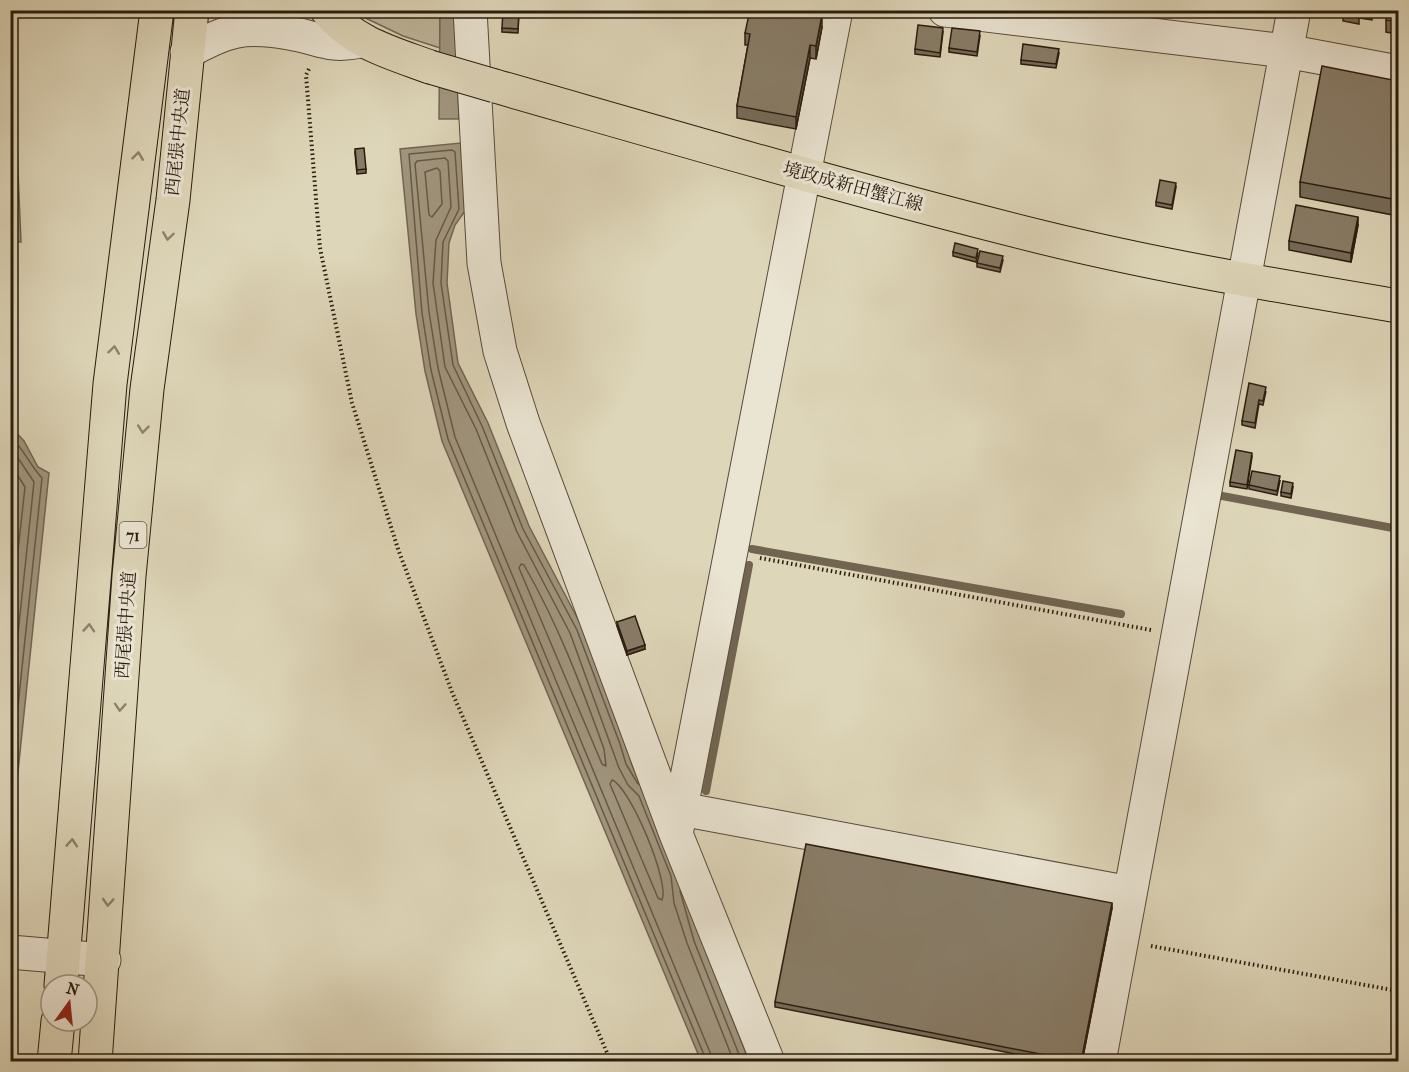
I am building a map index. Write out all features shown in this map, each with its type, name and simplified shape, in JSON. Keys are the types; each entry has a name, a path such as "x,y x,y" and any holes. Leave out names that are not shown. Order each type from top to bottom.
{"main road":[{"name":"西尾張中央道","path":"43,962 110,384 157,10"},
{"name":"西尾張中央道","path":"95,1062 104,960 129,576 147,389 172,200 192,10"},
{"name":"境政成新田蟹江線","path":"325,26 336,21 361,41 430,67 804,174 1042,237 1244,281 1398,306"},
{"path":"54,1062 57,1033"}],"street":[{"path":"470,10 484,263 500,351 523,423 679,821 768,1062"},
{"path":"679,821 836,10"},
{"path":"945,10 1286,51 1398,72"},
{"path":"1099,1062 1294,10"},
{"path":"187,52 221,34 248,29 290,33 325,26"},
{"path":"679,821 1130,893"},
{"path":"43,962 104,960"}],"path":[{"path":"325,26 306,75 320,248 352,404 398,549 452,692 610,1062"},
{"path":"731,553 1178,635"},
{"path":"1122,940 1398,991"}],"shaded area":[{"path":"351,11 440,11 440,48 403,36"}],"water":[{"path":"440,11 455,11 459,119 439,119"},
{"path":"11,104 16,125 21,242 11,242"},
{"path":"461,143 465,211 455,225 449,243 447,283 458,363 488,423 529,526 582,627 626,742 631,762 749,1061 701,1061 442,441 425,371 416,314 400,149"},
{"path":"11,427 24,441 38,467 49,473 11,839"}],"building":[{"path":"503,10 519,10 518,29 502,28"},
{"path":"750,10 799,10 822,15 816,46 810,45 796,117 737,106 750,34 745,33"},
{"path":"1343,10 1359,10 1359,15 1343,12"},
{"path":"1387,10 1398,10 1398,22 1386,20"},
{"path":"918,25 943,28 940,53 915,49"},
{"path":"952,28 980,31 977,52 949,48"},
{"path":"1023,44 1059,49 1056,64 1021,60"},
{"path":"1322,66 1398,81 1398,200 1300,182"},
{"path":"364,148 366,169 357,170 355,149"},
{"path":"1160,180 1176,183 1172,205 1156,202"},
{"path":"1296,205 1358,217 1351,253 1289,241"},
{"path":"955,243 978,249 976,258 953,252"},
{"path":"980,251 1003,256 1000,268 977,263"},
{"path":"1249,383 1266,387 1263,401 1259,400 1255,423 1242,421"},
{"path":"1236,450 1252,453 1247,485 1230,482"},
{"path":"1252,471 1280,476 1277,491 1249,485"},
{"path":"1283,481 1293,483 1291,494 1281,492"},
{"path":"635,616 645,645 627,651 617,622"},
{"path":"806,844 1112,903 1081,1062 775,1002"}],"waterway":[{"path":"1217,495 1398,529"},
{"path":"752,549 1121,614"},
{"path":"706,791 749,565"}]}
